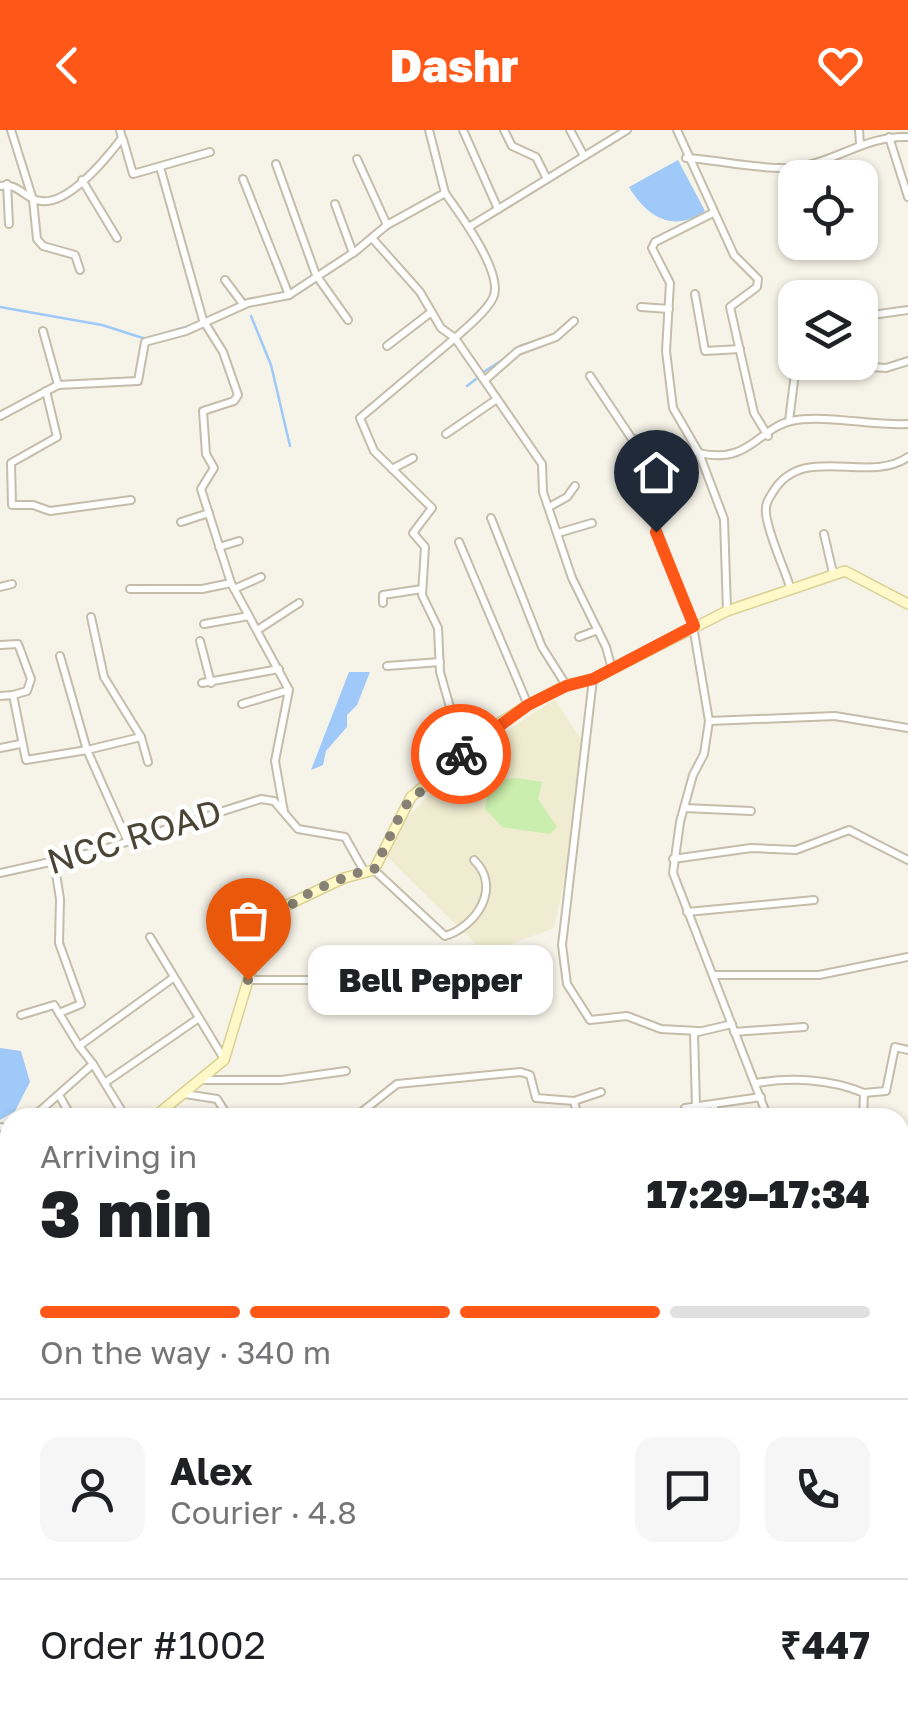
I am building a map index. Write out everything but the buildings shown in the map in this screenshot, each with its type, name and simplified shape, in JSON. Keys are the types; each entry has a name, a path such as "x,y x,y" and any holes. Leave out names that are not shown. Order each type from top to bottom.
{"main road":[{"path":"167,1108 224,1060 262,942 286,906 369,871 404,807 462,752 528,705 566,686 593,679 727,611 833,573 854,573 908,604"}],"street":[{"path":"11,130 34,200 37,239 43,246 75,254 80,270"},
{"path":"430,130 444,193 469,227 492,273 495,294 455,338 362,414 361,422 374,451 432,508 413,530 425,547 422,589 440,633 440,662 462,752"},
{"path":"463,130 498,209"},
{"path":"504,130 512,146 536,157 547,179"},
{"path":"570,130 584,156"},
{"path":"677,130 686,158 734,255 759,283 730,306 754,413 768,436"},
{"path":"859,130 860,144"},
{"path":"469,227 621,132"},
{"path":"4,185 34,200 60,199 82,180 121,134"},
{"path":"121,134 133,174 210,152"},
{"path":"889,137 908,197"},
{"path":"686,158 788,168 822,161 860,144 908,137"},
{"path":"357,158 369,194 387,225"},
{"path":"276,164 316,275 348,320"},
{"path":"160,167 202,320 223,352 238,395 234,401 202,412 206,454 214,468 201,489 232,586 290,690 275,761 284,812 298,829 344,836 369,871 445,936 468,922 488,891 486,873 474,860"},
{"path":"243,179 288,295"},
{"path":"82,180 116,238"},
{"path":"4,185 10,224"},
{"path":"0,416 58,386 136,382 144,343 186,331 202,320 243,304 288,295 353,253 387,225 444,193"},
{"path":"335,204 353,253"},
{"path":"713,213 655,242 652,248 668,276 667,372 674,408 699,453 724,519 727,611"},
{"path":"372,238 420,292 430,313 455,338 542,464 548,507 572,578 612,669"},
{"path":"225,280 243,304"},
{"path":"695,294 705,352 740,349"},
{"path":"641,307 669,308"},
{"path":"878,314 908,310"},
{"path":"387,346 430,313"},
{"path":"484,380 518,351 556,337 574,321"},
{"path":"43,331 58,386"},
{"path":"878,368 908,360"},
{"path":"590,376 632,439 670,442 713,456 741,450 789,421 908,424"},
{"path":"789,421 795,380"},
{"path":"46,391 57,437 11,463 12,505 33,505 50,512 131,500"},
{"path":"446,434 496,398"},
{"path":"655,442 627,450 631,469 694,626 709,721 704,754 684,808 672,859 687,912 765,1108"},
{"path":"790,588 766,518 766,504 778,483 801,468 891,468 908,457"},
{"path":"392,469 413,458"},
{"path":"548,507 568,497 575,486"},
{"path":"181,522 208,513"},
{"path":"491,518 542,648 566,686"},
{"path":"558,534 592,522"},
{"path":"824,534 833,573"},
{"path":"219,547 239,541"},
{"path":"459,542 528,705"},
{"path":"130,589 202,589 232,586 261,576"},
{"path":"0,588 12,584"},
{"path":"383,603 384,595 422,589"},
{"path":"259,630 299,603"},
{"path":"204,624 250,616"},
{"path":"91,617 104,677 141,737 148,762"},
{"path":"579,637 598,630"},
{"path":"200,640 211,684"},
{"path":"0,645 18,644 31,679 29,688 0,696"},
{"path":"60,656 87,750 128,842"},
{"path":"387,666 440,662"},
{"path":"202,683 279,669"},
{"path":"593,679 562,945 567,984 590,1020 627,1016 661,1029 698,1031 804,1028"},
{"path":"242,704 290,690"},
{"path":"13,695 20,744 26,760 32,762 141,737"},
{"path":"709,721 835,716 908,728"},
{"path":"0,748 20,744"},
{"name":"NCC ROAD","path":"0,873 128,842 226,808 268,800 284,812"},
{"path":"684,808 751,811"},
{"path":"672,859 751,848 796,850 849,830 908,860"},
{"path":"54,861 60,899 59,943 81,1004 60,1014"},
{"path":"687,912 814,900"},
{"path":"150,936 224,1060"},
{"path":"715,975 819,975 908,956"},
{"path":"79,1046 173,978"},
{"path":"248,980 321,980 322,1005"},
{"path":"21,1015 50,1004 120,1108"},
{"path":"106,1082 200,1018"},
{"path":"696,1107 692,1038 698,1031"},
{"path":"757,1083 787,1078 864,1093 886,1091 895,1048 908,1050"},
{"path":"44,1108 93,1064"},
{"path":"202,1080 281,1080 346,1072"},
{"path":"367,1108 397,1084 505,1073 530,1075 540,1100 574,1101 601,1092"},
{"path":"863,1108 864,1093"},
{"path":"186,1094 217,1099 223,1108"},
{"path":"60,1095 67,1108"},
{"path":"685,1108 761,1097"},
{"path":"574,1101 576,1108"}],"shaded area":[{"path":"555,699 583,742 573,842 554,928 486,954 378,848 465,758"}],"green space":[{"path":"518,778 542,782 538,799 557,827 550,834 502,827 485,809 490,781"}],"water":[{"path":"678,160 705,211 693,218 671,221 652,213 629,187"},
{"path":"349,672 370,672 357,705 347,715 347,727 326,751 323,765 311,770"},
{"path":"0,1048 21,1051 30,1082 17,1108 0,1108"}],"waterway":[{"path":"0,307 102,325 146,339 189,326"},
{"path":"251,316 271,365 290,446"},
{"path":"520,346 536,341"},
{"path":"485,371 512,354"},
{"path":"467,386 476,379"}],"way so far":[{"path":"248,980 256,954 286,906 344,878 374,870 382,862 399,816 411,797 461,754"}],"place":[{"name":"Bell Pepper","path":"248,980"}],"route":[{"path":"461,754 528,705 566,686 593,679 694,626 656,532"}]}
